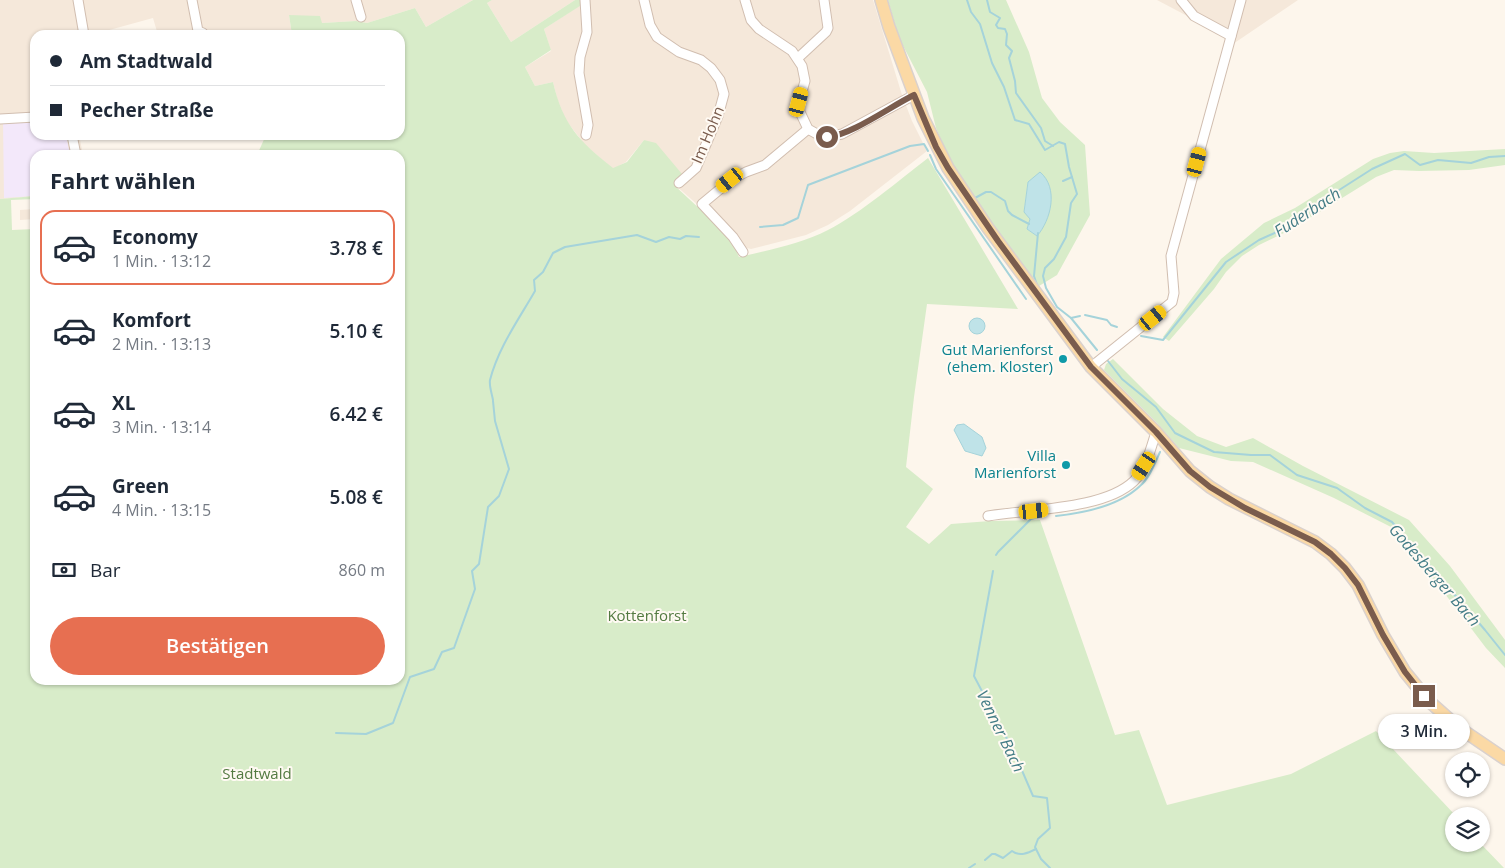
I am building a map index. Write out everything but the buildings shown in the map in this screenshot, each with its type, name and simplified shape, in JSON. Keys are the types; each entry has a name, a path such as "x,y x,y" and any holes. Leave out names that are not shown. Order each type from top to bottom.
{"main road":[{"path":"881,0 914,95 936,147 948,168 998,241 1091,367 1156,432 1190,471 1210,487 1237,503 1315,542 1331,554 1358,585 1383,635 1405,672 1418,688 1431,703 1458,727 1505,760"}],"street":[{"path":"78,0 83,30"},
{"path":"192,0 198,30"},
{"path":"356,0 361,16"},
{"path":"585,0 587,32 580,56 579,73 588,125 586,135"},
{"name":"Im Hohn","path":"644,0 650,25 657,37 679,52 701,60 711,68 720,80 724,94 718,116 696,168 679,183"},
{"path":"745,0 751,20 759,29 792,51 802,66 805,81 799,102 802,121 808,129 822,136 835,136 914,95"},
{"path":"798,58 828,28 824,0"},
{"path":"1181,0 1194,16 1232,36"},
{"path":"1091,367 1172,302 1174,293 1171,256 1241,0"},
{"path":"0,119 30,117"},
{"path":"743,252 733,237 702,204 730,180 765,165 808,129"},
{"path":"988,516 1061,508 1122,491 1135,481 1144,466 1156,432"}],"shaded area":[{"path":"0,0 473,0 426,27 415,8 367,23 356,21 322,23 289,15 291,30 157,30 153,18 109,30 30,30 30,140 80,140 82,150 30,150 30,196 0,199"},
{"path":"492,0 575,0 511,42 487,3"},
{"path":"582,0 873,0 902,95 927,151 850,211 828,225 806,235 751,249 747,248 674,184 682,175 644,140 626,162 613,169 585,145 565,119 553,82 535,86 525,67 551,51 544,29 582,4"},
{"path":"1157,0 1298,0 1233,44 1229,38"},
{"path":"30,120 30,140 67,140 69,150 30,150 30,196 4,198 3,121"},
{"path":"30,209 30,219 20,220 20,210"}],"green space":[{"path":"473,0 492,0 487,3 511,42 575,0 582,0 583,4 544,29 551,50 525,67 535,86 553,82 567,121 582,140 613,168 627,162 644,140 656,143 682,174 675,181 674,185 730,237 739,257 796,243 828,230 866,206 928,158 1018,309 927,304 906,467 933,489 906,527 929,544 951,524 1040,520 1115,735 1139,730 1167,805 1291,774 1376,731 1448,807 1445,807 1445,852 1489,852 1504,868 0,868 0,199 30,196 30,199 11,200 12,230 30,229 30,685 405,685 405,150 259,150 264,140 405,140 405,30 291,30 289,15 320,16 322,23 356,21 367,23 415,8 426,27"},
{"path":"888,0 1006,0 1029,52 1042,98 1060,122 1085,145 1090,215 1057,275 1039,286 980,207 953,167 936,128 927,92 899,38","holes":["1028,182 1037,236 1027,229 1030,219 1024,211"]},
{"path":"1505,149 1505,165 1469,170 1394,170 1376,177 1292,229 1259,245 1242,256 1226,272 1214,289 1169,341 1163,337 1221,259 1264,223 1295,208 1373,159 1390,153 1404,151 1434,153"},
{"path":"1113,359 1163,409 1197,436 1226,447 1253,438 1303,466 1409,520 1450,566 1505,640 1505,668 1486,648 1391,527 1334,498 1253,462 1231,461 1179,448 1104,370 1106,364"}],"water":[{"path":"1040,172 1050,186 1051,204 1046,222 1037,236 1027,229 1030,219 1024,212 1028,182"},
{"path":"977,318 985,326 977,334 969,326"},
{"path":"964,424 982,437 986,448 982,456 965,451 954,430 957,425"}],"waterway":[{"name":"Godesberger Bach","path":"967,0 971,12 980,24 992,63 1004,87 1015,120 1029,124 1045,150 1059,142 1065,144 1077,194 1071,203 1066,237 1054,259 1045,268 1043,276 1046,288 1057,307 1071,318 1097,350"},
{"path":"987,0 990,12 1000,18 996,25 998,28 1005,29 1007,34 1006,45 1012,51 1009,58 1016,93 1041,128 1045,141 1053,146"},
{"path":"760,227 783,225 798,218 808,185 910,146 924,144 928,151"},
{"name":"Fuderbach","path":"1141,336 1163,340 1226,262 1259,240 1279,231 1300,215 1372,169 1405,154 1420,165 1438,160 1471,163 1489,157 1505,156"},
{"path":"930,155 936,169 1026,299"},
{"path":"1063,181 1072,177"},
{"path":"975,198 986,192 991,192 1005,201 1008,211 1012,215 1029,224"},
{"path":"1037,285 1034,276 1038,233"},
{"path":"493,400 490,380 498,357 509,334 535,291 534,280 543,272 553,253 565,247 637,235 656,242 669,237 680,239 686,236 699,237"},
{"name":"Fuderbach","path":"1085,315 1107,320 1111,325 1117,327"},
{"name":"Fuderbach","path":"1071,318 1080,316"},
{"name":"Godesberger Bach","path":"1108,361 1122,379 1156,407 1175,433 1214,452 1270,455 1297,475 1337,488 1365,508 1392,522 1505,655"},
{"path":"336,733 366,734 393,723 410,677 434,669 442,652 454,648 475,589 472,571 479,564 488,507 499,496 509,469 495,421 493,401"},
{"name":"Venner Bach","path":"1056,516 1101,507 1132,493 1146,479 1160,452"},
{"name":"Venner Bach","path":"996,555 1031,519 1042,516"},
{"name":"Venner Bach","path":"993,571 974,676 1014,752 1033,796 1047,798 1050,828 1038,839 1035,847 1041,859 1050,868"},
{"path":"985,860 992,854 1003,858 1012,851 1021,854 1036,849"},
{"path":"969,868 975,864"}],"place":[{"name":"Gut Marienforst (ehem. Kloster)","path":"1063,359"},
{"name":"Villa Marienforst","path":"1066,465"}],"route":[{"path":"827,137 848,131 914,95 936,147 948,168 998,241 1091,367 1156,432 1190,471 1210,487 1245,508 1315,542 1331,554 1358,585 1383,635 1405,672 1424,696"}],"park label":[{"name":"Kottenforst","path":"647,616"},
{"name":"Stadtwald","path":"257,774"}]}
